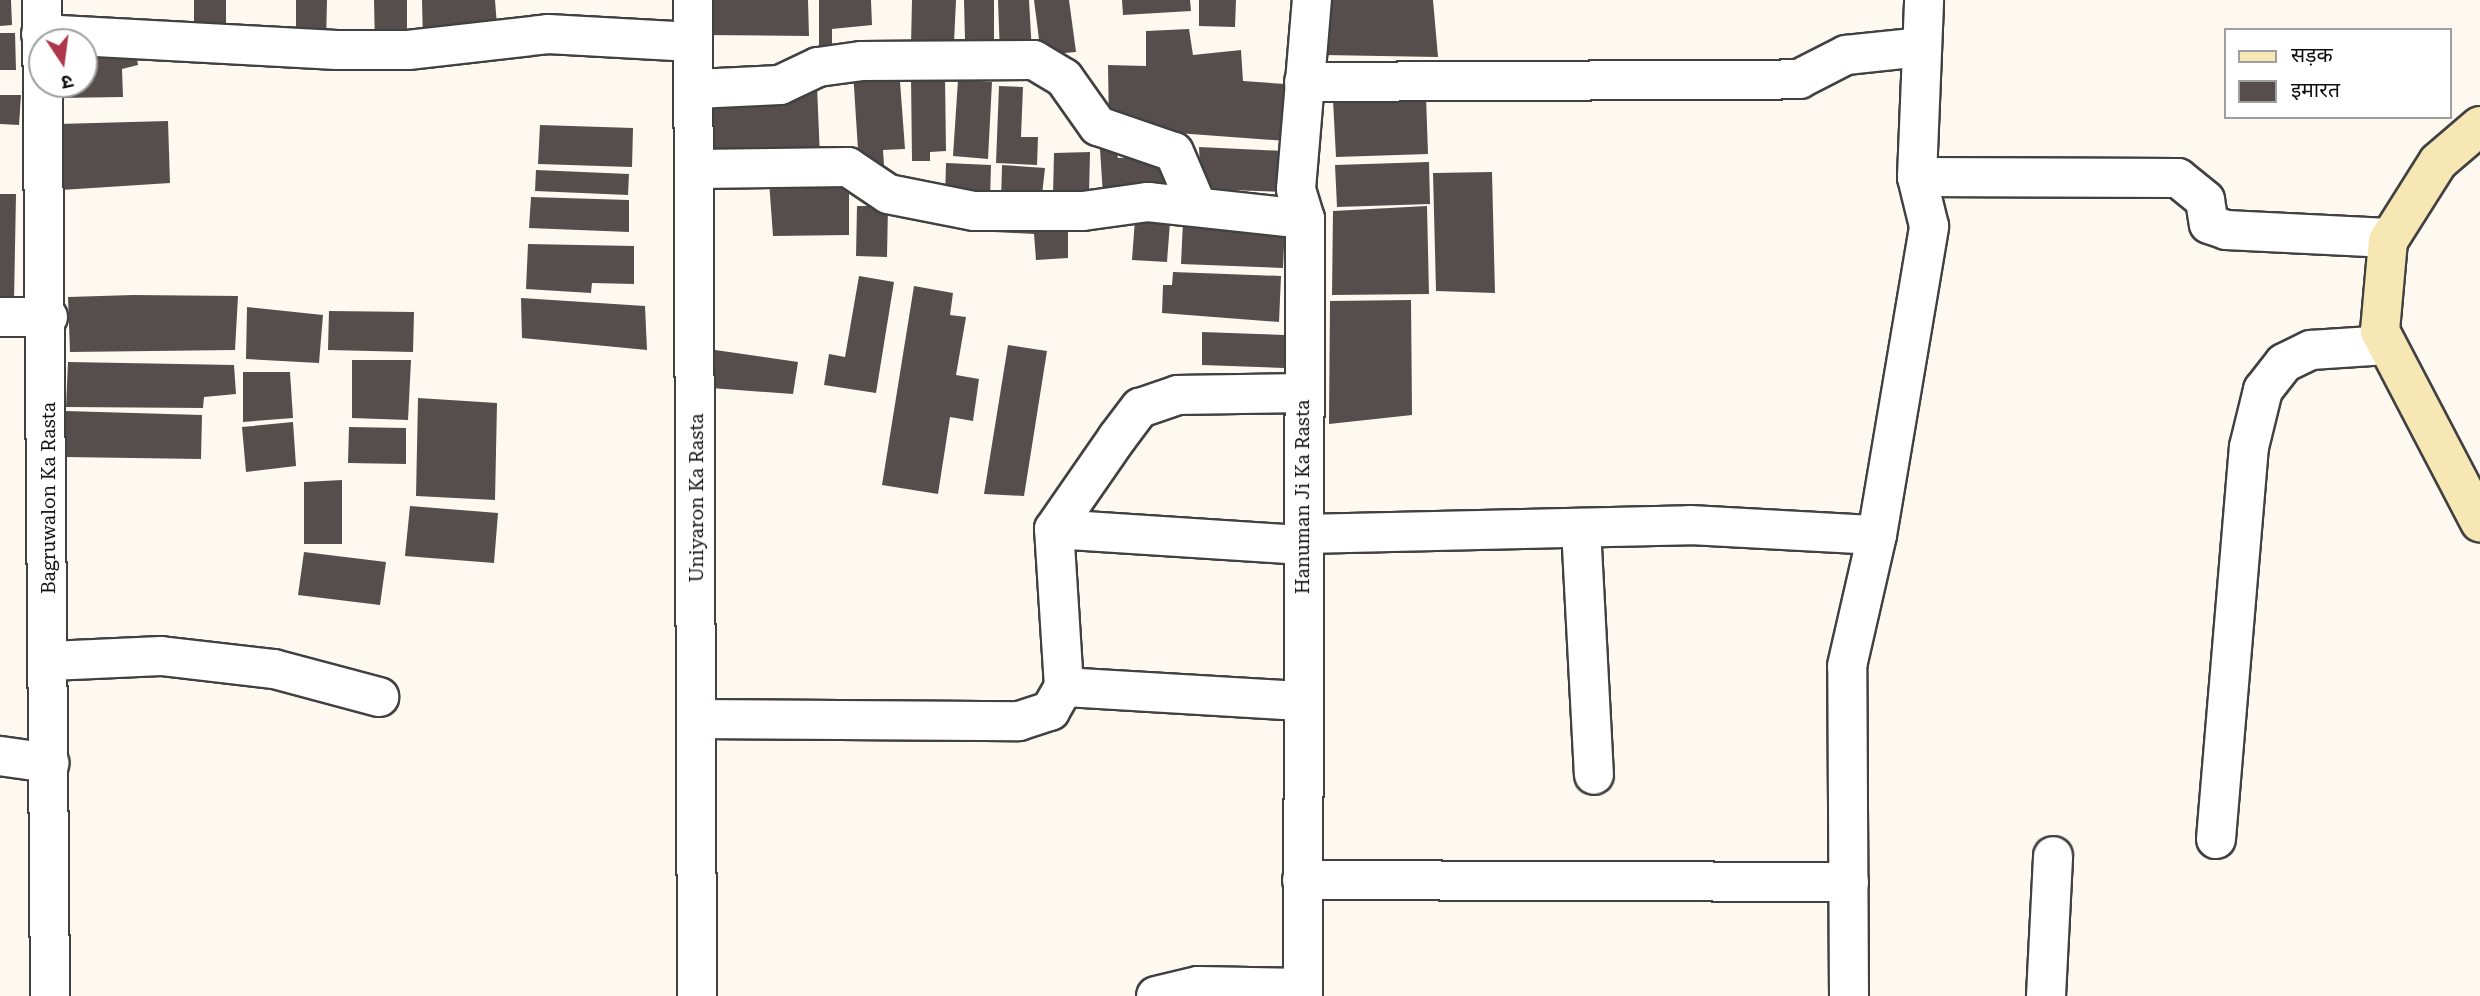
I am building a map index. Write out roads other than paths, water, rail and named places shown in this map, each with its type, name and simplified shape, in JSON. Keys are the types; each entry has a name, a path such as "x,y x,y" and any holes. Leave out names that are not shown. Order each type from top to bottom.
{"street":[{"name":"Uniyaron Ka Rasta","path":"693,0 698,169 697,996"},
{"name":"Hanuman Ji Ka Rasta","path":"1303,992 1305,219 1296,190 1312,0"},
{"path":"1849,996 1847,666 1877,535 1929,226 1917,177 1924,0"},
{"path":"41,17 337,50 408,50 548,34 693,42"},
{"name":"Bagruwalon Ka Rasta","path":"41,17 48,317 50,996"},
{"path":"1304,82 1799,79 1846,55 1921,47"},
{"path":"696,89 780,85 818,67 861,61 1034,60 1064,78 1098,126 1174,152 1197,206"},
{"path":"2480,126 2438,162 2389,238 2380,331 2480,522"},
{"path":"698,169 848,167 888,194 974,211 1083,211 1148,202 1305,219"},
{"path":"1917,177 2178,178 2205,200 2209,224 2227,230 2389,238"},
{"path":"0,317 48,317"},
{"path":"2216,839 2249,447 2263,390 2284,363 2311,350 2387,345"},
{"path":"697,719 1019,721 1050,711 1064,687 1054,529 1140,408 1178,395 1304,393"},
{"path":"1054,529 1304,540 1690,525 1877,535"},
{"path":"1581,528 1594,775"},
{"path":"50,661 162,656 274,669 379,697"},
{"path":"1064,687 1303,701"},
{"path":"0,756 50,763"},
{"path":"2046,996 2053,856"},
{"path":"1302,880 1849,882"},
{"path":"1156,996 1198,986 1303,992"}]}
